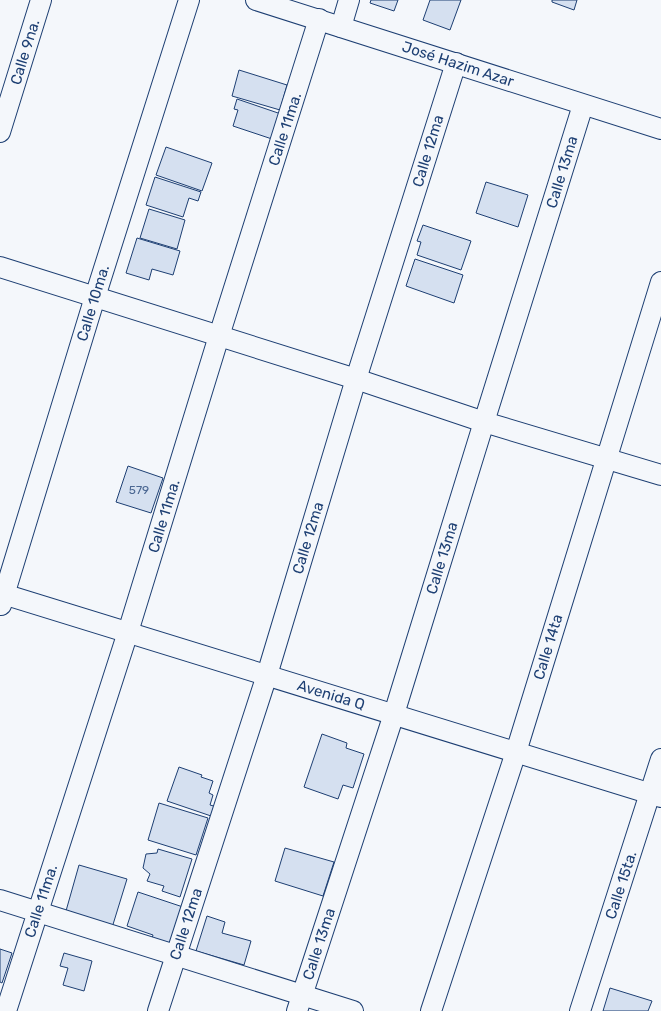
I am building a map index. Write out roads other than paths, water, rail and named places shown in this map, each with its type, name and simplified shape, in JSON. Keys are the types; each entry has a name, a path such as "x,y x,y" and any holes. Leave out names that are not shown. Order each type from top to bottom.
{"street":[{"name":"Calle 9na.","path":"0,132 42,0"},
{"name":"Calle 10ma.","path":"1,598 190,0"},
{"name":"José Hazim Azar","path":"256,0 661,129"},
{"path":"341,27 349,0"},
{"name":"Calle 11ma.","path":"6,1011 128,632 319,19"},
{"name":"Calle 12ma","path":"158,1011 267,675 356,380 456,63"},
{"name":"Calle 13ma","path":"300,1004 394,714 583,105"},
{"path":"0,267 484,422 661,476"},
{"name":"Calle 14ta","path":"431,1011 516,752 661,282"},
{"name":"Avenida Q","path":"1,598 128,632 656,795"},
{"name":"Calle 15ta.","path":"580,1011 656,795 661,759"},
{"path":"0,900 176,954 300,1004 354,1011"}]}
